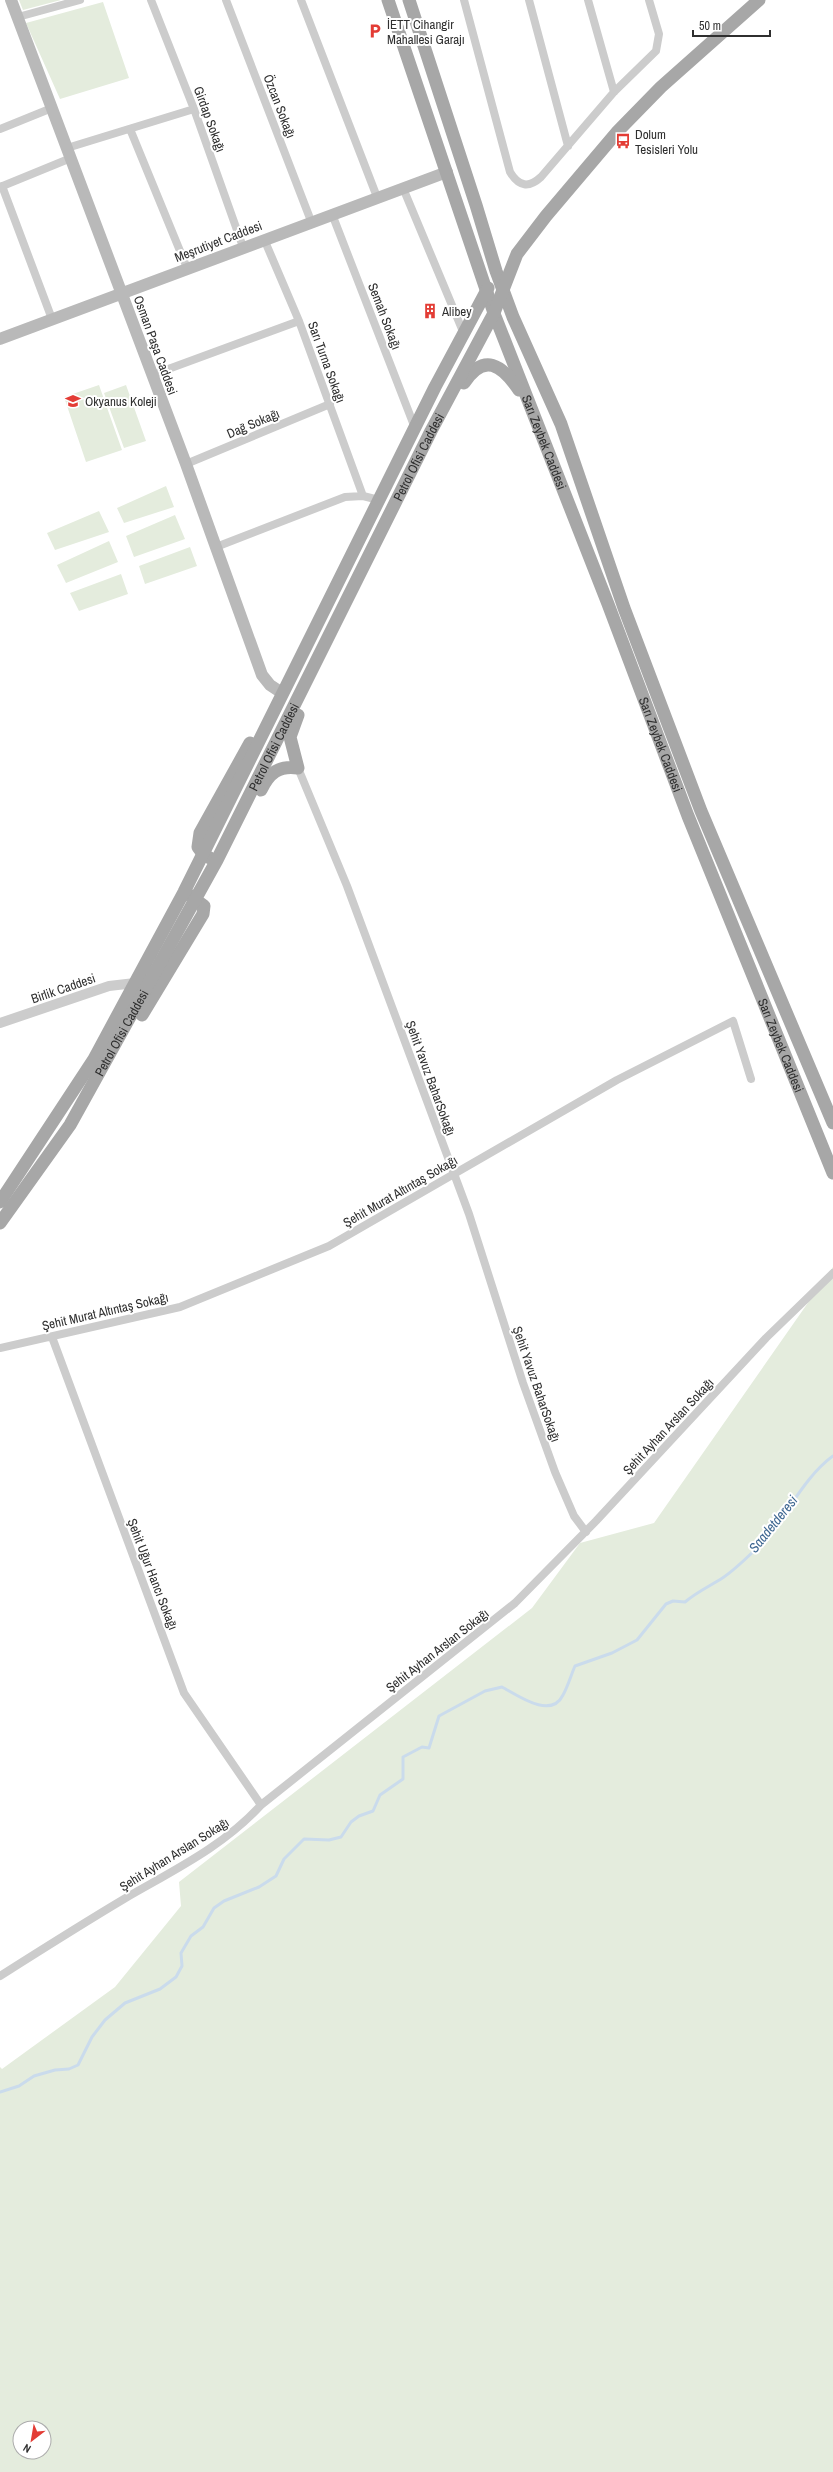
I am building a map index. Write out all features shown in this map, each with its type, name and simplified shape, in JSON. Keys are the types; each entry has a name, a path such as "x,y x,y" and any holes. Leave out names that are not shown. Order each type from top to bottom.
{"main road":[{"name":"Osman Paşa Caddesi","path":"11,0 186,464 262,675 270,685 282,693"},
{"name":"Sarı Zeybek Caddesi","path":"388,0 447,172 486,292 688,816 833,1173"},
{"name":"Sarı Zeybek Caddesi","path":"409,0 496,271 513,316 561,424 624,608 701,811 833,1123"},
{"name":"Petrol Ofisi Caddesi","path":"190,895 204,855 198,847 200,833 237,765 282,693 415,428 496,271 517,254 546,216 618,132 661,88 759,0"},
{"name":"Meşrutiyet Caddesi","path":"0,339 311,221 447,172"},
{"name":"Petrol Ofisi Caddesi","path":"0,1202 76,1088 135,983 190,895 217,860 432,431 494,313 517,254"},
{"path":"432,431 470,374 478,366 488,364 495,366 510,377 535,416"},
{"path":"204,855 217,860 225,857 231,849 267,778 281,768 298,768 292,746 292,729 316,672 322,649"},
{"name":"Petrol Ofisi Caddesi","path":"0,1223 43,1165 92,1087 116,1056 203,914 204,906 190,895"}],"street":[{"path":"18,17 80,0"},
{"name":"Girdap Sokağı","path":"151,0 194,109 243,247"},
{"name":"Özcan Sokağı","path":"226,0 311,221"},
{"path":"301,0 377,198"},
{"path":"464,0 510,172 515,180 521,185 533,184 614,92 656,51 658,34 649,0"},
{"path":"529,0 568,146"},
{"path":"588,0 614,92"},
{"path":"0,129 52,108"},
{"path":"52,319 1,186 69,153 130,129 194,109"},
{"path":"130,129 187,268"},
{"path":"403,188 464,334"},
{"name":"Semah Sokağı","path":"332,214 415,428"},
{"name":"Sarı Turna Sokağı","path":"264,239 330,404 363,496"},
{"path":"152,374 298,321"},
{"name":"Dağ Sokağı","path":"186,464 330,404"},
{"path":"216,546 345,497 363,496 379,500"},
{"name":"Şehit Yavuz BaharSokağı","path":"298,768 350,893 469,1214 523,1383 547,1449 574,1516 586,1532"},
{"name":"Birlik Caddesi","path":"0,1023 109,986 135,983"},
{"name":"Şehit Murat Altıntaş Sokağı","path":"0,1348 180,1307 300,1259 329,1246 617,1080 733,1021 751,1079"},
{"name":"Şehit Ayhan Arslan Sokağı","path":"0,1976 87,1921 217,1844 243,1825 261,1805 515,1603 586,1532 766,1338 833,1273"},
{"name":"Şehit Uğur Hancı Sokağı","path":"52,1337 184,1693 261,1805"}],"green space":[{"path":"19,0 61,0 23,10"},
{"path":"103,2 129,78 60,99 26,23"},
{"path":"99,385 122,450 86,462 64,397"},
{"path":"126,385 146,441 124,448 104,393"},
{"path":"166,486 174,507 124,523 117,508"},
{"path":"99,511 109,532 55,550 47,533"},
{"path":"175,515 185,539 134,557 126,536"},
{"path":"109,541 118,562 66,583 57,565"},
{"path":"190,547 197,566 145,584 139,566"},
{"path":"121,574 128,594 79,611 70,593"},
{"path":"833,1267 833,2472 0,2472 0,2067 2,2069 115,1987 181,1906 179,1882 532,1608 580,1543 654,1523"}],"waterway":[{"name":"Saadetderesi","path":"0,2092 19,2086 34,2076 55,2070 69,2069 78,2065 92,2037 105,2020 125,2003 160,1989 176,1977 182,1966 181,1953 191,1936 203,1927 214,1908 224,1901 259,1887 276,1876 284,1859 304,1839 329,1840 341,1837 351,1822 359,1816 373,1811 380,1795 403,1779 403,1757 422,1747 429,1748 439,1716 485,1691 502,1687 525,1700 542,1706 551,1705 558,1702 565,1692 575,1666 612,1653 637,1640 666,1604 673,1601 685,1602 698,1592 721,1579 742,1562 762,1543 804,1486 822,1465 833,1456"}],"place":[{"name":"İETT Cihangir Mahallesi Garajı","path":"375,31"},
{"name":"Dolum Tesisleri Yolu","path":"623,141"},
{"name":"Alibey","path":"430,311"},
{"name":"Okyanus Koleji","path":"73,401"}]}
